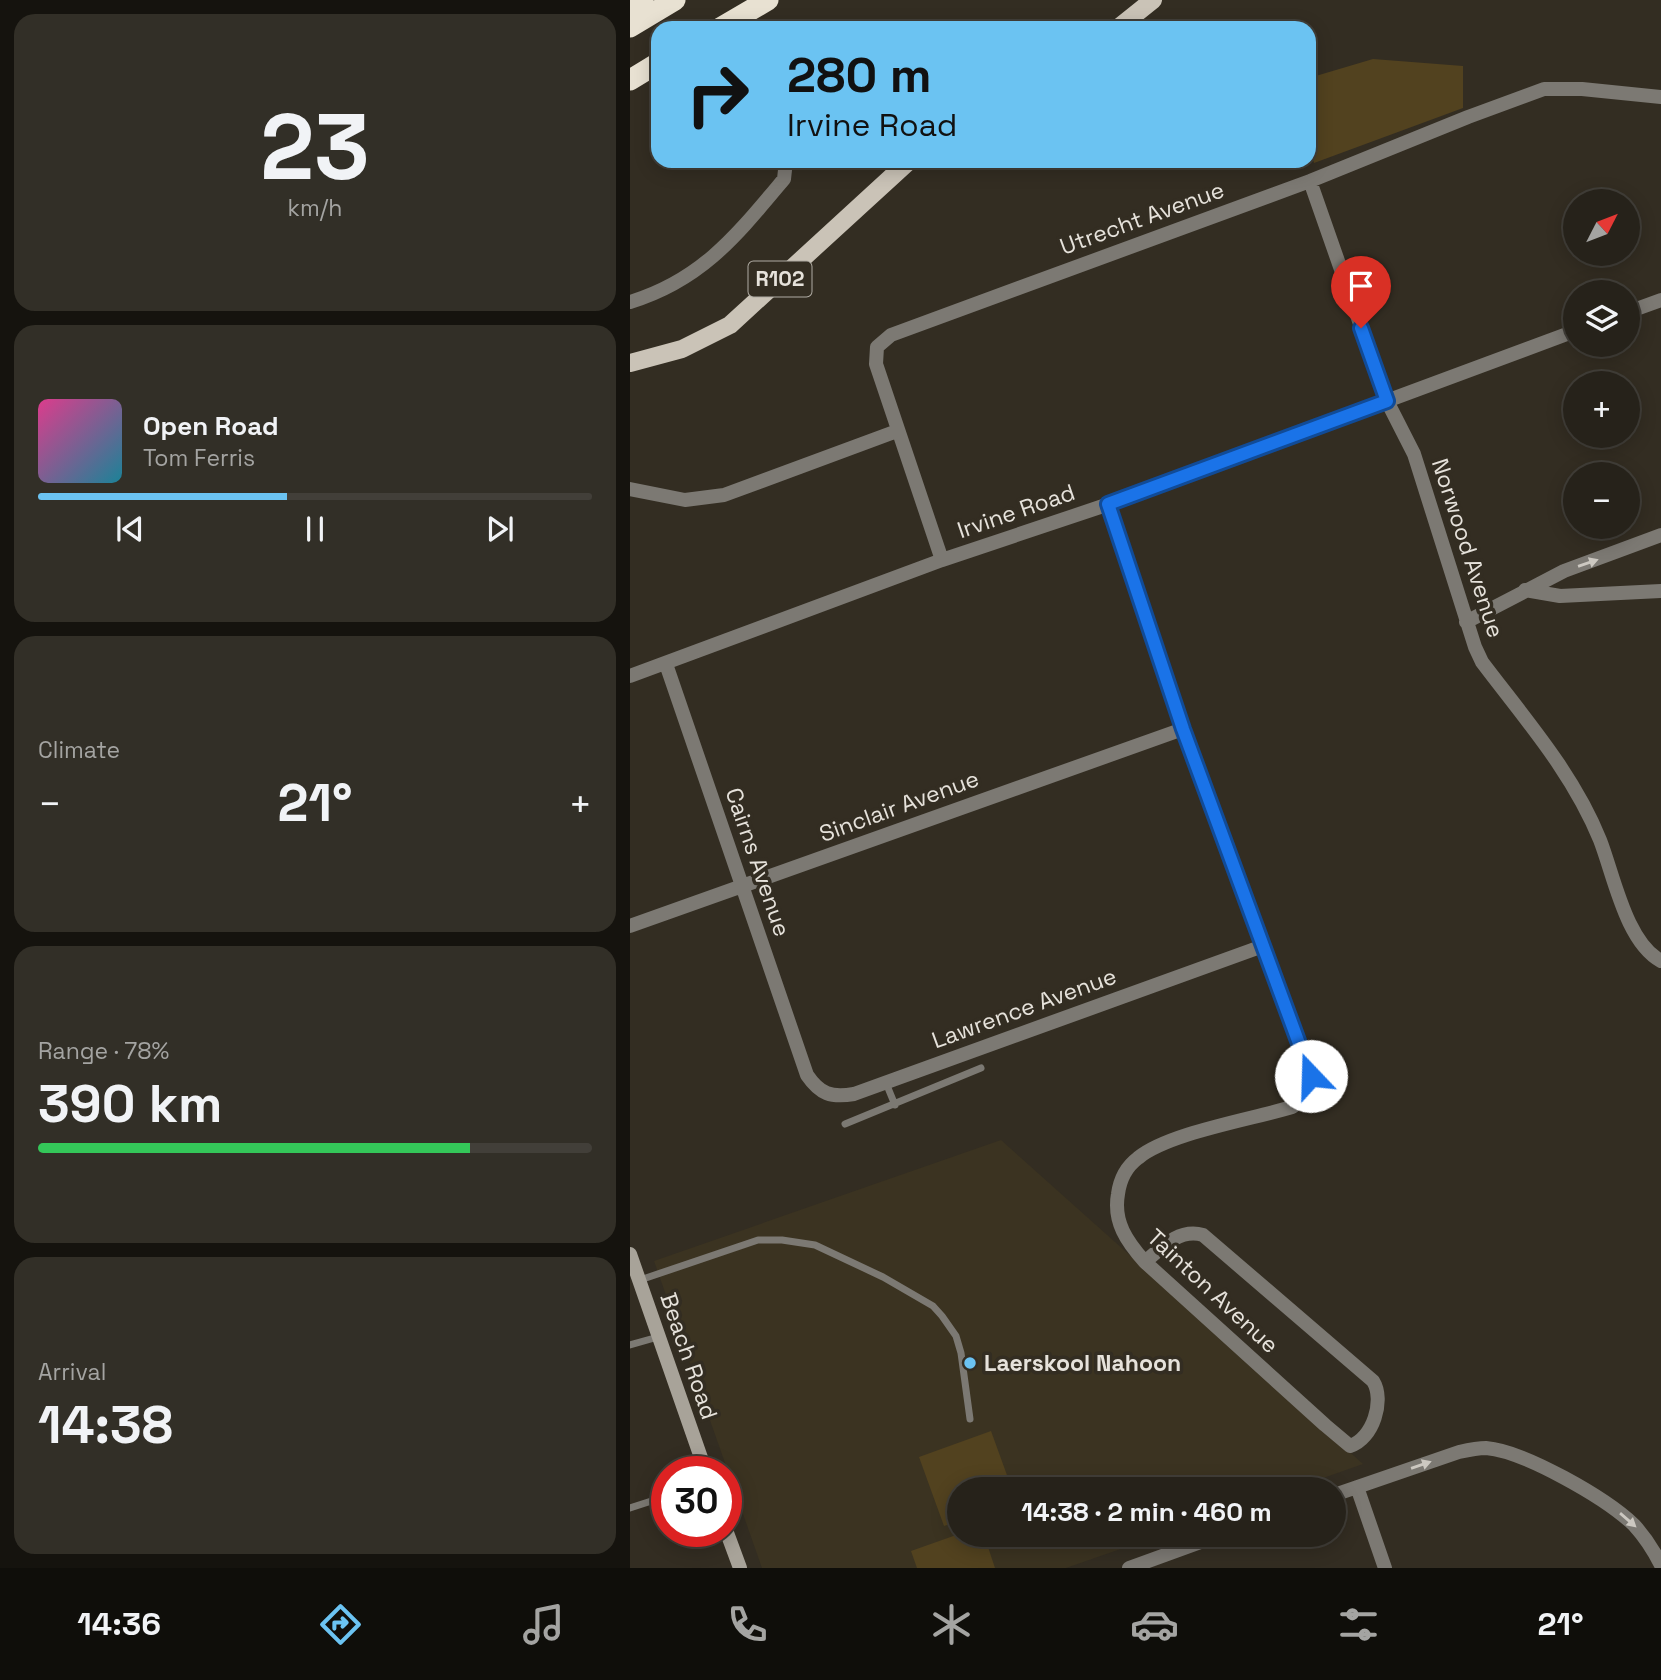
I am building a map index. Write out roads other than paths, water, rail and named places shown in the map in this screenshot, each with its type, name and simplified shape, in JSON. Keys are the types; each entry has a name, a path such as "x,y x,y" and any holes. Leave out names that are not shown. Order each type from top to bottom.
{"highway":[{"path":"630,10 643,0"},
{"path":"630,27 675,0"},
{"path":"732,21 768,0"},
{"path":"630,80 651,68"}],"main road":[{"path":"1127,21 1153,0"},
{"name":"R102","path":"630,363 682,349 730,325 901,168"}],"street":[{"name":"Utrecht Avenue","path":"897,431 876,364 877,348 882,341 910,326 1310,181 1544,89 1575,89 1661,97"},
{"path":"630,302 681,281 709,263 784,179 785,168"},
{"name":"Norwood Avenue","path":"1310,181 1387,401 1414,454 1466,622 1482,662 1573,786 1599,839 1640,944 1661,961"},
{"path":"1640,308 1661,300"},
{"name":"Irvine Road","path":"630,676 942,560 1108,504 1563,335"},
{"path":"630,489 685,500 724,495 897,431 942,560"},
{"name":"Tainton Avenue","path":"1108,504 1183,729 1311,1076 1312,1088 1292,1107 1162,1145 1140,1156 1130,1165 1120,1182 1118,1215 1123,1233 1145,1262 1350,1446 1361,1440 1377,1409 1379,1393 1373,1381 1203,1236 1191,1233 1177,1237 1145,1262"},
{"path":"1466,622 1564,571 1661,535"},
{"path":"1525,590 1560,596 1661,591"},
{"name":"Cairns Avenue","path":"666,664 807,1075"},
{"name":"Sinclair Avenue","path":"630,926 1183,729"},
{"name":"Lawrence Avenue","path":"807,1075 822,1093 830,1096 854,1094 1263,946"},
{"name":"Beach Road","path":"630,1254 700,1456"},
{"path":"1346,1491 1459,1452 1478,1448 1500,1451 1565,1479 1619,1512 1639,1531 1661,1565"},
{"path":"1357,1487 1385,1568"},
{"path":"732,1547 740,1568"},
{"path":"1129,1568 1158,1563 1193,1547"}],"lane":[{"path":"845,1124 981,1068"},
{"path":"886,1082 895,1105"},
{"path":"639,1280 758,1240 815,1245 883,1277 933,1306 942,1316 956,1336 961,1353 970,1419"},
{"path":"630,1345 658,1337"},
{"path":"630,1508 651,1501"}],"place":[{"name":"Laerskool Nahoon","path":"970,1363"}]}
